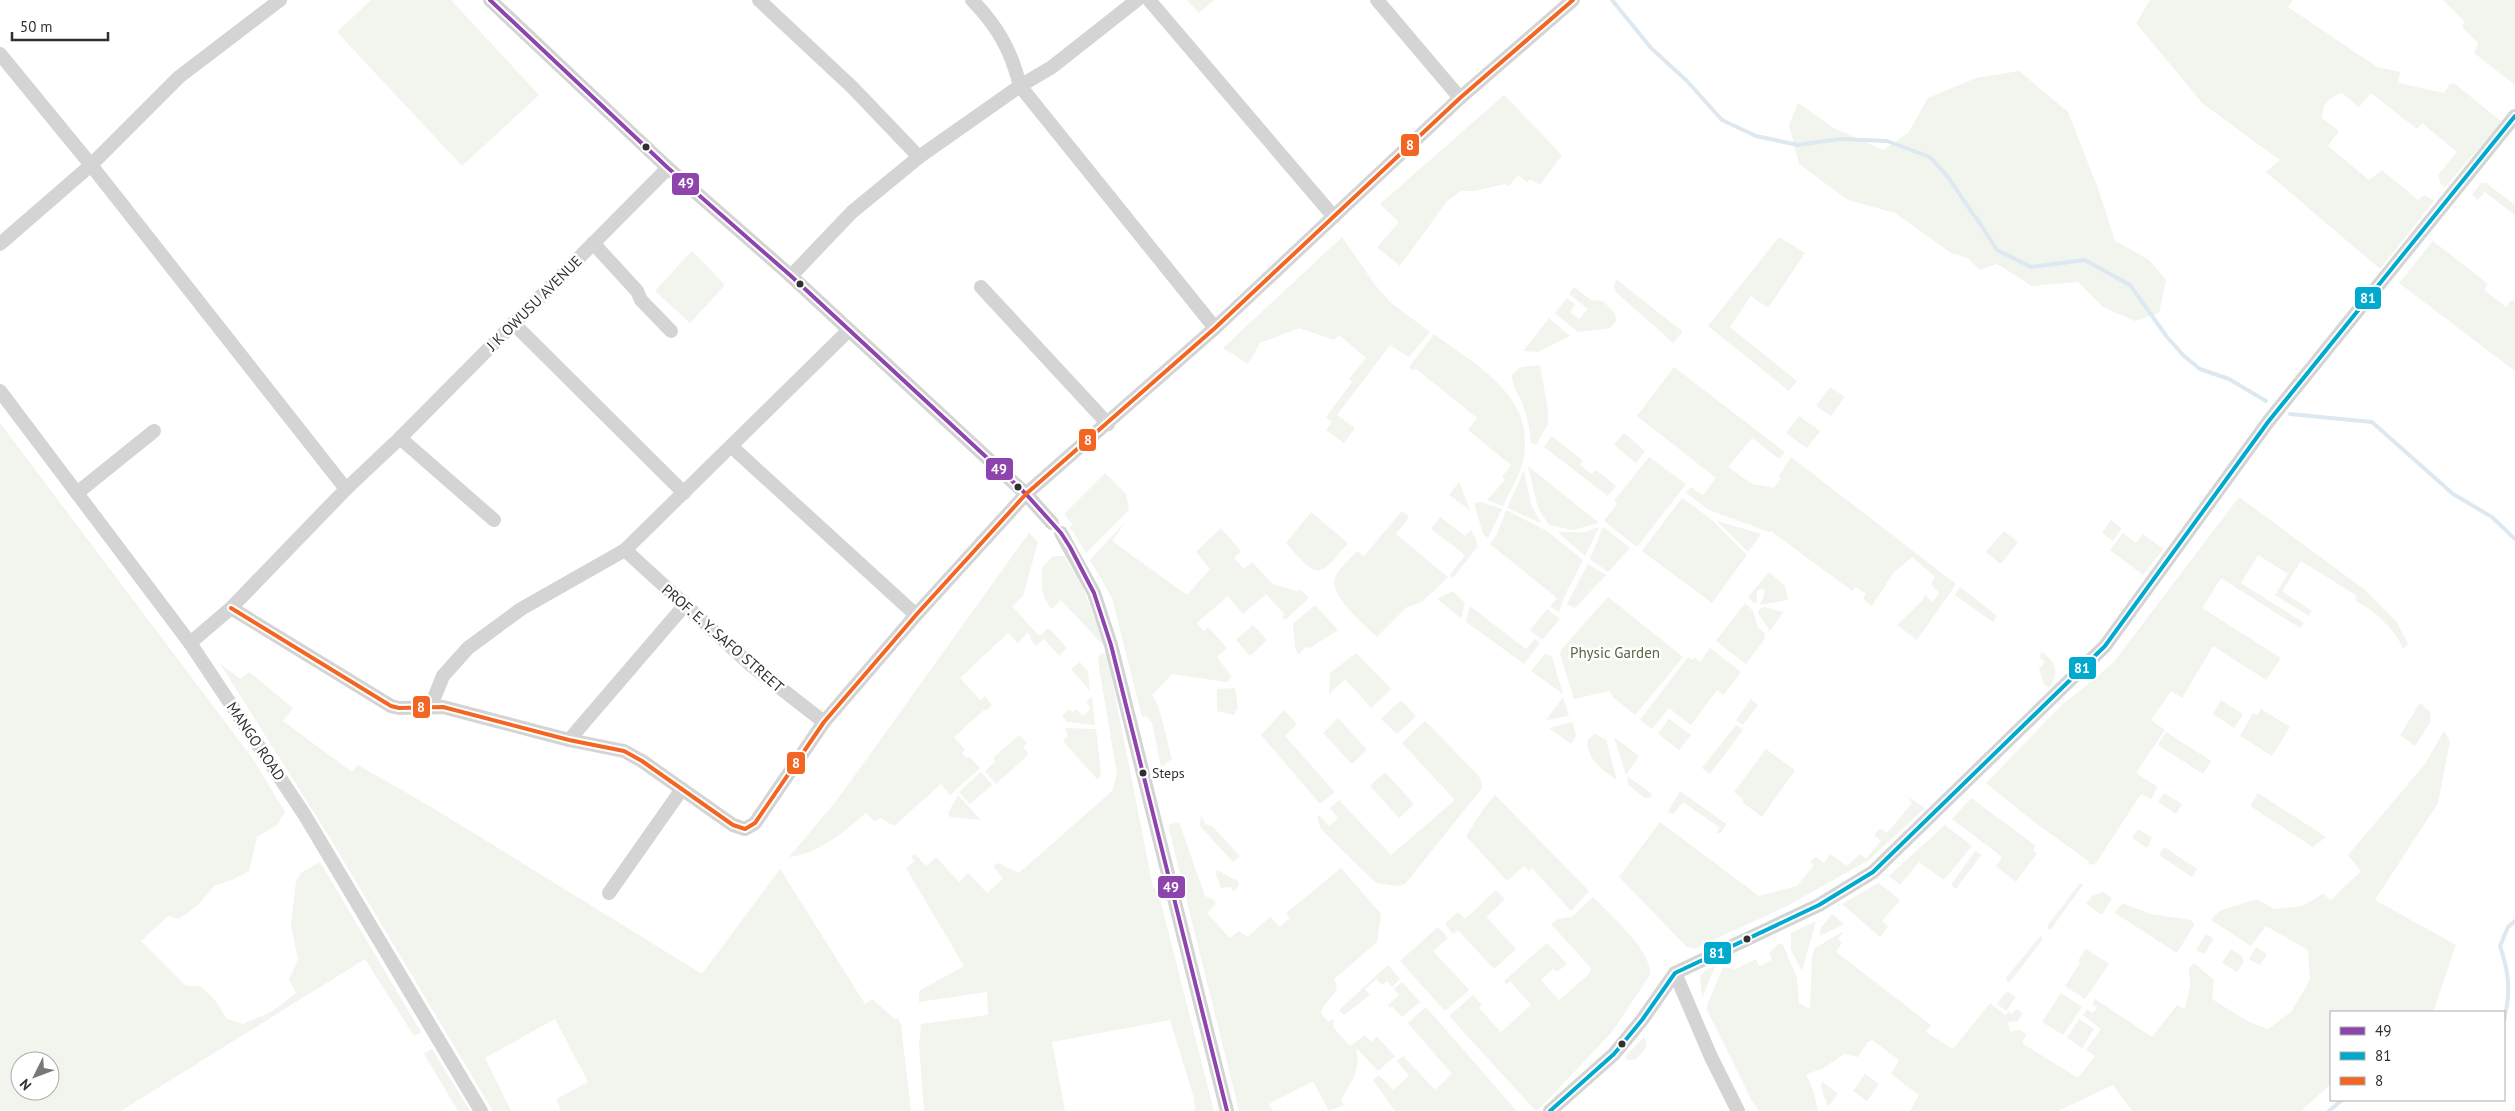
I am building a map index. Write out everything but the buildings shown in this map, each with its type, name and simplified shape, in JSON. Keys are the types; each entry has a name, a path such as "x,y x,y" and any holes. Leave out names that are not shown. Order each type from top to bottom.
{"street":[{"path":"0,244 91,165 178,77 280,0"},
{"path":"759,0 852,87 919,157"},
{"path":"972,0 988,16 1008,47 1020,86 1216,328"},
{"path":"791,276 852,212 919,157 1020,86 1052,67 1137,0"},
{"path":"1149,0 1334,217"},
{"path":"1377,0 1460,98"},
{"path":"231,608 392,706 399,708 443,707 569,740 624,751 642,761 734,826 745,829 755,823 824,722 916,615 1026,494 1216,328 1460,98 1573,0"},
{"path":"492,1 668,168 791,276 1026,494 1056,528 1094,593 1111,645 1227,1111"},
{"path":"0,54 91,165 346,489"},
{"path":"1550,1111 1614,1054 1642,1020 1675,972 1819,905 1873,872 1966,784 2105,646 2268,422 2515,116"},
{"name":"J K OWUSU AVENUE","path":"190,643 231,608 346,489 400,438 668,168"},
{"path":"593,243 637,291 641,300 671,331"},
{"path":"981,287 1108,424"},
{"path":"513,323 684,493"},
{"path":"430,708 443,676 468,648 521,610 625,550 849,330"},
{"name":"MANGO ROAD","path":"0,391 190,643 304,814 481,1111"},
{"path":"77,492 154,431"},
{"path":"400,438 494,520"},
{"path":"732,447 916,615"},
{"name":"PROF. E. Y. SAFO STREET","path":"625,550 684,606 752,666 824,722"},
{"path":"569,740 684,606"},
{"path":"609,893 682,789"},
{"path":"1675,972 1711,1057 1738,1111"}],"green space":[{"path":"371,0 451,0 539,95 462,166 337,32"},
{"path":"1187,0 1214,0 1199,13"},
{"path":"2150,0 2293,0 2288,7 2377,67 2400,72 2398,83 2444,93 2450,84 2455,84 2502,122 2445,187 2441,184 2438,175 2457,152 2422,123 2417,129 2371,93 2359,107 2342,93 2327,102 2323,109 2322,118 2339,131 2328,146 2369,180 2382,170 2418,200 2425,195 2434,201 2380,269 2266,172 2280,160 2203,104 2136,23"},
{"path":"2443,0 2515,0 2515,85 2474,53 2478,43 2462,27 2465,22"},
{"path":"2019,71 2068,112 2100,194 2115,241 2148,259 2166,280 2159,313 2135,321 2103,307 2078,282 2032,286 1997,264 1980,270 1968,258 1951,253 1895,213 1848,200 1799,164 1789,125 1798,103 1834,128 1883,150 1908,133 1928,98 1976,78"},
{"path":"1504,95 1562,155 1540,185 1530,179 1527,182 1518,175 1509,186 1505,184 1475,191 1461,191 1447,201 1400,266 1377,247 1399,222 1380,204"},
{"path":"2481,183 2486,183 2515,205 2515,215 2485,192 2478,200 2472,195"},
{"path":"1342,237 1376,286 1391,303 1430,332 1409,357 1390,345 1337,415 1355,428 1344,443 1326,430 1332,422 1326,417 1352,382 1349,379 1366,358 1339,335 1334,340 1299,328 1260,343 1248,364 1223,348"},
{"path":"1779,237 1805,253 1768,308 1751,296 1730,327 1797,381 1789,391 1708,326"},
{"path":"2433,241 2488,284 2484,290 2506,307 2512,300 2515,302 2515,371 2399,283"},
{"path":"692,251 725,285 690,323 655,291"},
{"path":"1616,279 1683,332 1673,343 1617,293 1614,287"},
{"path":"1574,287 1591,300 1603,301 1615,313 1616,321 1610,328 1578,332 1555,313 1567,298 1575,304 1570,312 1579,319 1588,309 1569,294"},
{"path":"1549,318 1570,336 1538,352 1523,351"},
{"path":"1434,334 1484,370 1499,384 1511,399 1520,415 1525,434 1523,462 1503,506 1487,500 1505,480 1502,477 1511,465 1468,430 1477,418 1416,369 1413,371 1409,367"},
{"path":"1540,365 1548,410 1548,424 1536,445 1531,443 1527,416 1513,384 1512,375 1521,367"},
{"path":"1674,367 1785,452 1779,459 1752,438 1728,467 1752,484 1774,488 1791,457 1956,584 1917,640 1897,625 1922,601 1925,595 1933,602 1939,593 1931,584 1935,577 1912,557 1894,572 1872,606 1863,599 1866,594 1856,587 1852,591 1771,531 1769,532 1709,510 1686,493 1691,487 1703,495 1716,478 1637,416"},
{"path":"1830,387 1845,397 1831,416 1816,406"},
{"path":"1799,416 1820,431 1807,448 1786,433"},
{"path":"0,423 253,759 285,812 277,825 257,837 249,871 214,886 198,905 179,919 168,916 141,941 186,986 200,986 215,1000 227,1019 243,1024 271,1012 296,993 289,979 298,960 291,925 296,881 302,872 320,862 421,1032 414,1036 365,959 121,1111 0,1111"},
{"path":"1624,433 1645,451 1636,463 1614,445"},
{"path":"1552,436 1583,461 1580,465 1592,474 1596,470 1616,486 1608,496 1544,447"},
{"path":"1649,457 1686,484 1637,547 1604,521 1617,504 1614,501"},
{"path":"1528,466 1599,523 1573,530 1549,525 1538,508"},
{"path":"1524,470 1531,505 1541,523 1507,508"},
{"path":"1105,473 1126,494 1129,510 1086,553 1070,527 1073,525 1064,514"},
{"path":"1459,482 1460,484 1470,510 1449,495"},
{"path":"2239,497 2365,590 2396,621 2408,644 2403,649 2389,627 2369,609 2355,600 2357,596 2301,561 2282,591 2312,611 2309,616 2275,595 2288,574 2258,555 2241,583 2304,623 2300,628 2221,578 2202,608 2281,658 2266,680 2213,646 2182,698 2171,691 2151,720 2165,730 2136,773 2158,787 2151,799 2141,794 2096,863 2089,865 2088,861 2034,822 1986,783 2061,706 2113,663"},
{"path":"1682,498 1711,519 1747,555 1712,603 1642,551"},
{"path":"1481,502 1502,509 1488,538 1483,534 1474,503"},
{"path":"1506,510 1547,531 1583,560 1564,597 1559,613 1550,606 1557,598 1490,544 1497,534"},
{"path":"1402,511 1409,517 1396,534 1448,577 1422,602 1407,607 1377,637 1342,601 1337,593 1335,578 1342,567 1357,551 1364,556"},
{"path":"1311,512 1348,543 1330,564 1323,569 1317,570 1312,569 1305,563 1286,543"},
{"path":"1440,517 1465,536 1471,530 1476,539 1477,547 1453,578 1450,575 1465,555 1431,529"},
{"path":"2111,520 2122,528 2113,541 2102,533"},
{"path":"1126,521 1112,541 1187,595 1210,569 1196,552 1221,528 1241,551 1234,558 1244,569 1252,562 1273,584 1297,591 1301,590 1309,598 1285,620 1282,617 1284,614 1266,594 1243,614 1228,596 1197,623 1204,631 1208,627 1227,648 1217,657 1232,677 1226,682 1172,674 1152,695 1161,716 1172,759 1161,767 1152,723 1146,716 1142,717 1112,598 1090,560"},
{"path":"1717,521 1761,534 1748,552"},
{"path":"1599,527 1585,556 1558,532 1585,532"},
{"path":"1603,527 1630,548 1608,572 1590,559"},
{"path":"2004,531 2018,542 2001,564 1986,552"},
{"path":"1029,533 1038,542 1023,596 1012,606 1039,636 1049,628 1067,648 1059,656 1044,639 1036,646 1030,639 1031,635 1027,633 1018,643 1008,633 960,678 980,700 985,696 992,705 954,737 965,750 962,753 966,758 969,756 980,768 950,795 941,784 894,826 880,818 874,821 866,813 820,847 810,852 789,857 837,800"},
{"path":"2123,533 2136,543 2143,534 2163,549 2143,575 2110,550"},
{"path":"1053,556 1064,556 1083,588 1105,647 1061,600 1052,609 1045,599 1042,590 1042,568"},
{"path":"1588,564 1606,575 1575,608 1567,604"},
{"path":"1769,572 1785,586 1788,600 1760,605 1765,592 1762,588 1757,591 1757,602 1754,603 1748,597"},
{"path":"1960,587 1997,616 1993,622 1955,595"},
{"path":"1453,591 1465,603 1461,618 1437,599"},
{"name":"Physic Garden","path":"1608,597 1683,657 1635,715 1613,697 1610,691 1574,699 1560,654 1561,650"},
{"path":"1745,603 1753,611 1758,628 1765,633 1764,640 1746,664 1716,641"},
{"path":"1315,605 1338,630 1310,648 1306,647 1298,654 1295,647 1293,624"},
{"path":"1470,606 1526,649 1535,639 1540,643 1524,664 1466,622"},
{"path":"1764,607 1783,612 1770,631 1758,613"},
{"path":"1547,609 1560,619 1542,640 1530,630"},
{"path":"1253,625 1267,640 1250,656 1236,640"},
{"path":"1710,648 1741,672 1723,695 1717,690 1691,725 1669,708 1652,729 1640,720 1688,657 1692,660 1694,657 1700,662"},
{"path":"2042,652 2051,660 2055,668 2055,677 2049,688 2044,684 2039,669 2045,662 2039,657"},
{"path":"1104,653 1107,654 1153,887 1158,891 1214,1111 1195,1111 1194,1098 1170,1020 1052,1042 1065,1111 924,1111 919,1046 921,1024 988,1015 987,992 919,1002 919,991 964,966 906,868 915,861 911,857 915,854 926,866 936,857 959,882 968,873 987,893 1003,878 993,866 998,863 1019,873 1112,791 1117,774 1098,661 1099,656"},
{"path":"1356,653 1391,689 1371,708 1345,679 1329,694 1330,673"},
{"path":"1545,654 1552,657 1563,694 1531,671"},
{"path":"1080,662 1088,672 1090,691 1071,669"},
{"path":"220,664 241,679 249,672 293,708 283,721 352,772 358,765 433,808 702,974 780,869 865,1004 872,999 895,1019 898,1018 901,1025 911,1111 561,1111 556,1099 588,1082 555,1019 485,1058 511,1111 493,1111 327,833"},
{"path":"1235,688 1238,708 1234,715 1217,711 1217,689"},
{"path":"1092,696 1095,725 1067,722 1062,716 1069,709 1073,712 1076,709 1083,716 1091,708 1086,702"},
{"path":"1563,697 1569,716 1546,720"},
{"path":"1751,699 1758,705 1743,725 1736,720"},
{"path":"1401,700 1416,716 1397,734 1381,719"},
{"path":"2221,700 2243,714 2234,728 2213,714"},
{"path":"2420,703 2430,712 2431,721 2415,746 2400,735"},
{"path":"2261,709 2290,727 2272,756 2240,736 2253,713 2257,715"},
{"path":"1284,710 1297,724 1285,736 1335,792 1320,804 1261,735"},
{"path":"1338,718 1367,750 1352,764 1323,733"},
{"path":"1669,719 1691,735 1679,750 1658,734"},
{"path":"1425,721 1477,774 1481,780 1482,788 1405,884 1398,886 1376,883 1321,829 1317,818 1319,815 1329,826 1338,818 1330,808 1339,800 1391,855 1455,800 1402,743"},
{"path":"1573,722 1576,736 1571,744 1549,728"},
{"path":"1736,725 1743,730 1710,774 1702,768"},
{"path":"1065,728 1096,729 1101,772 1098,780 1063,741 1068,736"},
{"path":"2444,731 2450,741 2438,803 2375,900 2456,945 2433,1011 2330,1011 2330,1085 2301,1111 2132,1111 2113,1085 2058,1111 1910,1111 1919,1095 1891,1074 1899,1060 1872,1040 1867,1043 1858,1057 1844,1054 1822,1069 1806,1074 1813,1090 1818,1111 1759,1111 1752,1101 1706,1008 1723,967 1736,969 1756,959 1759,966 1772,960 1769,953 1779,943 1783,945 1797,978 1799,1003 1810,1009 1812,956 1815,948 1844,931 1838,939 1842,943 1836,952 1931,1025 1926,1032 1953,1049 1990,1003 2005,1015 2009,1012 2012,1014 2016,1009 2023,1013 2018,1021 2008,1022 2010,1032 2020,1030 2026,1034 2022,1043 2078,1078 2095,1056 2086,1050 2101,1029 2083,1015 2087,1010 2093,1013 2097,1007 2092,1004 2095,999 2152,1037 2177,1005 2185,1009 2190,986 2189,968 2194,963 2214,980 2212,999 2247,1021 2268,1029 2291,1012 2310,980 2308,950 2266,926 2251,946 2211,920 2219,911 2257,899 2274,909 2302,906 2323,894 2331,900 2361,871 2348,855 2425,764"},
{"path":"2166,732 2211,761 2203,774 2158,745"},
{"path":"1595,734 1606,740 1617,780 1596,763 1589,752 1588,739"},
{"path":"1019,735 1027,743 1023,747 1029,754 996,784 985,771 995,762 993,758"},
{"path":"1614,737 1639,756 1626,775"},
{"path":"1766,749 1795,770 1762,817 1742,802 1743,799 1734,792"},
{"path":"981,772 992,785 970,804 959,792"},
{"path":"1385,772 1414,804 1399,818 1370,786"},
{"path":"1627,776 1652,794 1650,798 1645,798 1628,785"},
{"path":"1680,791 1726,824 1721,833 1717,833 1719,827 1683,802 1673,814 1668,812"},
{"path":"2164,793 2182,804 2176,814 2158,802"},
{"path":"2258,793 2326,837 2313,847 2250,806"},
{"path":"958,795 981,820 950,817 948,813"},
{"path":"1495,795 1589,891 1571,911 1532,868 1529,871 1524,866 1507,881 1466,836"},
{"path":"1907,796 1925,808 1869,860 1787,906 1694,949 1686,946 1619,877 1660,822 1759,896 1797,886 1814,865 1810,862 1815,857 1824,863 1830,854 1847,866 1860,854 1866,859 1881,841 1875,836 1876,832 1880,829 1887,833 1912,803"},
{"path":"1971,798 2036,846 2033,850 2037,853 2016,882 1996,866 2002,857 1952,819"},
{"path":"1201,815 1205,824 1212,826 1240,856 1233,862 1200,826"},
{"path":"1179,822 1205,896 1214,900 1216,904 1207,913 1230,938 1239,931 1247,937 1270,917 1280,927 1290,918 1286,913 1341,868 1381,914 1377,942 1334,979 1336,984 1335,993 1325,1004 1321,1014 1329,1022 1332,1019 1334,1021 1333,1027 1350,1046 1365,1035 1371,1042 1377,1037 1395,1056 1378,1071 1356,1048 1357,1069 1341,1100 1344,1105 1329,1111 1313,1081 1269,1104 1273,1111 1239,1111 1168,825"},
{"path":"1945,825 1972,846 1944,880 1919,862 1900,885 1889,876"},
{"path":"2138,829 2152,838 2147,848 2132,838"},
{"path":"2164,847 2197,869 2192,877 2159,855"},
{"path":"1975,851 1981,855 1956,889 1951,885"},
{"path":"1217,870 1238,881 1239,886 1233,891 1230,887 1221,888 1215,872"},
{"path":"1879,883 1900,900 1882,921 1888,926 1880,937 1842,904"},
{"path":"2080,883 2083,885 2051,929 2048,929 2048,925"},
{"path":"1496,890 1505,899 1486,917 1516,949 1494,969 1458,930 1453,934 1445,924 1458,912 1465,919"},
{"path":"2103,892 2112,898 2102,915 2086,904 2092,896"},
{"path":"1593,897 1629,933 1649,965 1650,975 1612,1032 1538,1110 1535,1110 1449,1016 1473,995 1482,1005 1479,1008 1501,1032 1531,1005 1510,981 1507,984 1504,981 1547,943 1567,964 1557,972 1553,969 1541,980 1559,1000 1589,974 1591,968 1551,924 1558,919 1572,917"},
{"path":"2122,903 2151,914 2191,920 2194,925 2177,953 2115,913"},
{"path":"1832,914 1844,924 1820,936 1820,929"},
{"path":"1816,921 1802,971 1791,950 1791,933"},
{"path":"1438,927 1448,938 1433,951 1469,990 1445,1011 1400,961"},
{"path":"2206,934 2214,939 2204,954 2196,950"},
{"path":"2041,935 2043,939 2010,982 2007,981 2006,978"},
{"path":"2256,947 2267,954 2260,965 2249,959"},
{"path":"2086,949 2109,964 2085,999 2065,986 2080,963 2078,961"},
{"path":"2231,949 2242,956 2244,962 2237,972 2222,963"},
{"path":"1388,965 1400,979 1392,987 1387,981 1382,985 1376,979 1365,989 1370,995 1344,1015 1339,1010"},
{"path":"1716,965 1702,997 1700,977 1705,970"},
{"path":"1402,982 1420,1002 1402,1017 1392,1006 1390,1008 1388,1005 1399,995 1394,989"},
{"path":"2007,991 2016,997 2006,1011 1997,1004"},
{"path":"2061,993 2082,1007 2063,1035 2042,1022"},
{"path":"1426,1007 1516,1111 1395,1111 1373,1080 1379,1075 1393,1090 1409,1076 1397,1061 1403,1056 1435,1090 1452,1074 1408,1023"},
{"path":"2079,1019 2094,1029 2082,1048 2067,1038"},
{"path":"1644,1037 1646,1047 1643,1052 1635,1060 1627,1060 1625,1057"},
{"path":"432,1049 470,1111 458,1111 424,1054"},
{"path":"1865,1074 1879,1084 1867,1101 1853,1091"},
{"path":"1822,1081 1838,1094 1828,1107 1821,1088"}],"waterway":[{"path":"1612,0 1651,48 1687,81 1722,120 1756,136 1798,145 1840,139 1887,141 1930,157 1948,177 1973,214"},
{"path":"1975,216 1997,250 2031,267 2085,260 2130,285 2167,337 2184,356 2200,369 2229,379 2266,401"},
{"path":"2290,414 2372,422 2453,494 2492,517 2515,539"},
{"path":"2505,1015 2508,1000 2508,982 2500,946 2508,927 2515,921"},
{"path":"2329,1111 2341,1101"}],"transit line":[{"name":"49","path":"490,0 668,168 791,276 1026,494 1061,533 1094,593 1111,645 1227,1111"},
{"name":"8","path":"231,608 391,706 399,708 443,707 569,740 624,751 642,761 733,825 745,829 755,823 824,722 916,615 1026,494 1215,328 1460,98 1573,0"},
{"name":"81","path":"1550,1111 1614,1054 1642,1020 1675,973 1819,905 1873,872 2105,646 2268,422 2515,116"}],"place":[{"name":"Steps","path":"1143,773"}]}
